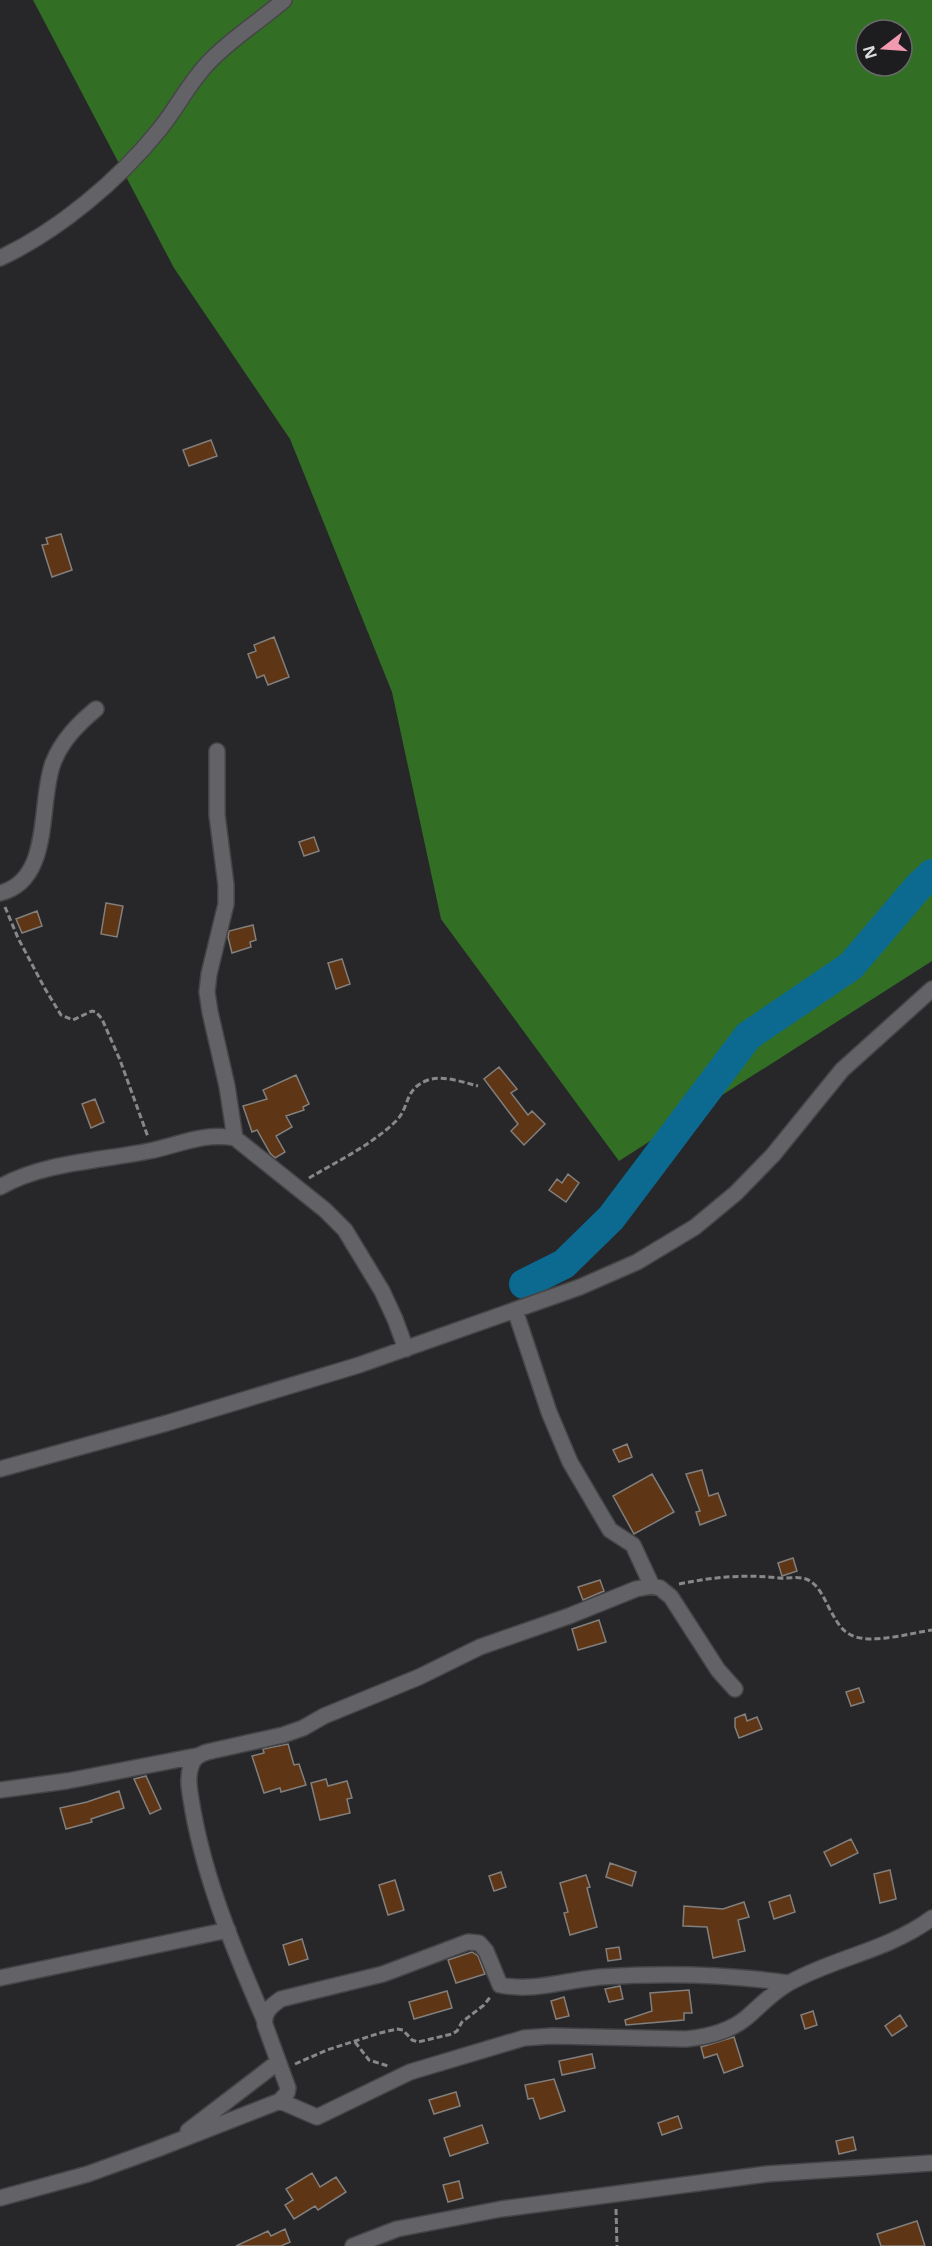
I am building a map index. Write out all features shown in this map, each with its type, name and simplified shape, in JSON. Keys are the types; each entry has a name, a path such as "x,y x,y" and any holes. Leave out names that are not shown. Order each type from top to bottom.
{"street":[{"path":"0,258 49,230 126,167 161,128 211,60 231,41 284,0"},
{"path":"0,893 19,886 32,868 52,766 67,737 96,709"},
{"path":"217,751 216,815 226,885 226,904 209,974 207,992 235,1138"},
{"path":"0,1469 322,1377 580,1287 637,1262 695,1227 736,1193 767,1161 842,1070 932,989"},
{"path":"0,1187 40,1171 152,1150 202,1136 220,1135 235,1138 325,1210 345,1230 382,1291 406,1349"},
{"path":"515,1310 549,1412 570,1462 610,1530 633,1545 656,1587 671,1597 718,1670 735,1689"},
{"path":"0,1791 67,1781 196,1756 283,1735 419,1677 480,1647 569,1616 636,1589 656,1587"},
{"path":"0,2198 88,2174 171,2144 280,2101 287,2094 288,2088 264,2019 210,1880 194,1816 188,1779 196,1756"},
{"path":"280,2101 317,2117 410,2072 524,2038 552,2036 686,2039 707,2037 726,2030 744,2019 788,1983 845,1959 880,1948 932,1918"},
{"path":"0,1978 228,1930"},
{"path":"264,2019 271,2006 281,1999 383,1974 468,1942 479,1943 486,1951 500,1985 525,1988 599,1977 672,1976 732,1976 788,1983"},
{"path":"171,2144 278,2062"},
{"path":"353,2246 397,2229 501,2209 767,2174 932,2163"}],"path":[{"path":"0,893 18,939 61,1014 73,1020 92,1011 99,1015 120,1060 152,1150"},
{"path":"295,1187 393,1124 403,1111 408,1095 421,1083 442,1078 478,1086"},
{"path":"656,1587 711,1578 759,1575 802,1578 810,1580 816,1587 839,1626 850,1635 878,1638 932,1630"},
{"path":"278,2062 297,2064 327,2050 397,2029 418,2042 452,2034 457,2031 462,2022 490,1999 500,1985"},
{"path":"355,2042 369,2060 410,2072"},
{"path":"616,2195 617,2246"}],"green space":[{"path":"33,0 932,0 932,961 619,1161 441,919 392,692 290,439 174,268"}],"building":[{"path":"211,440 217,456 189,466 183,450"},
{"path":"61,534 72,570 52,577 42,545 48,544 46,538"},
{"path":"274,637 289,677 268,685 264,675 257,678 248,654 256,651 254,645"},
{"path":"314,837 319,851 304,856 299,842"},
{"path":"106,903 123,906 117,937 101,934"},
{"path":"37,911 42,926 22,933 16,919"},
{"path":"253,925 256,940 250,942 251,947 232,953 228,937 229,931"},
{"path":"342,959 350,984 336,989 328,963"},
{"path":"499,1067 517,1089 511,1093 528,1115 532,1111 545,1124 524,1145 511,1131 518,1124 484,1079"},
{"path":"296,1075 309,1104 303,1107 304,1110 286,1116 292,1127 276,1136 285,1152 275,1158 257,1130 252,1132 243,1106 267,1099 263,1090"},
{"path":"95,1099 104,1122 91,1128 82,1104"},
{"path":"568,1174 579,1183 566,1202 549,1190 557,1179 562,1183"},
{"path":"627,1444 632,1457 619,1462 613,1450"},
{"path":"702,1470 709,1496 718,1493 726,1515 700,1525 696,1512 700,1511 686,1474"},
{"path":"652,1474 674,1512 634,1534 613,1496"},
{"path":"793,1558 797,1571 782,1576 778,1563"},
{"path":"600,1580 604,1591 583,1600 578,1587"},
{"path":"599,1620 606,1642 578,1650 572,1629"},
{"path":"859,1688 864,1702 851,1706 846,1692"},
{"path":"745,1714 747,1721 757,1717 762,1729 739,1738 735,1718"},
{"path":"288,1744 294,1765 299,1764 306,1785 281,1792 280,1788 264,1793 252,1756 264,1753 263,1749"},
{"path":"146,1776 161,1809 150,1814 134,1779"},
{"path":"326,1779 328,1786 347,1781 352,1798 347,1799 350,1813 320,1820 311,1783"},
{"path":"119,1791 124,1808 91,1819 92,1822 66,1829 60,1808"},
{"path":"851,1839 858,1853 831,1866 824,1852"},
{"path":"610,1863 636,1872 632,1886 606,1877"},
{"path":"890,1870 896,1899 880,1903 874,1874"},
{"path":"501,1872 506,1887 494,1891 489,1876"},
{"path":"586,1875 597,1927 570,1935 564,1913 568,1912 560,1883"},
{"path":"395,1880 404,1910 388,1915 379,1885"},
{"path":"790,1895 795,1912 774,1919 769,1902"},
{"path":"744,1902 749,1917 738,1920 745,1951 713,1958 707,1927 683,1926 684,1906 723,1909"},
{"path":"302,1939 308,1959 289,1965 283,1945"},
{"path":"619,1947 621,1959 608,1961 606,1949"},
{"path":"472,1952 478,1956 485,1974 456,1983 448,1960"},
{"path":"620,1986 623,1999 609,2002 605,1989"},
{"path":"689,1990 692,2013 684,2013 684,2020 626,2025 625,2020 652,2011 650,1993"},
{"path":"447,1991 452,2008 414,2019 409,2002"},
{"path":"564,1997 569,2016 556,2019 551,2001"},
{"path":"813,2011 817,2025 805,2029 801,2015"},
{"path":"900,2015 907,2026 892,2036 885,2026"},
{"path":"734,2037 743,2066 724,2073 717,2054 704,2058 701,2047"},
{"path":"592,2054 595,2068 562,2075 559,2061"},
{"path":"554,2079 565,2111 540,2119 533,2098 528,2099 525,2085"},
{"path":"456,2092 460,2106 434,2114 429,2100"},
{"path":"678,2116 682,2128 662,2135 658,2123"},
{"path":"482,2125 488,2143 450,2156 444,2138"},
{"path":"853,2137 856,2150 839,2154 836,2141"},
{"path":"312,2173 320,2187 336,2177 346,2192 318,2210 315,2206 294,2219 285,2205 293,2200 286,2189"},
{"path":"459,2181 463,2198 448,2202 443,2185"},
{"path":"917,2221 925,2246 881,2246 877,2234"},
{"path":"285,2229 290,2242 281,2246 236,2246 268,2231 271,2236"}],"waterway":[{"path":"524,1284 564,1264 611,1218 748,1036 851,966 919,886 932,874"}]}
